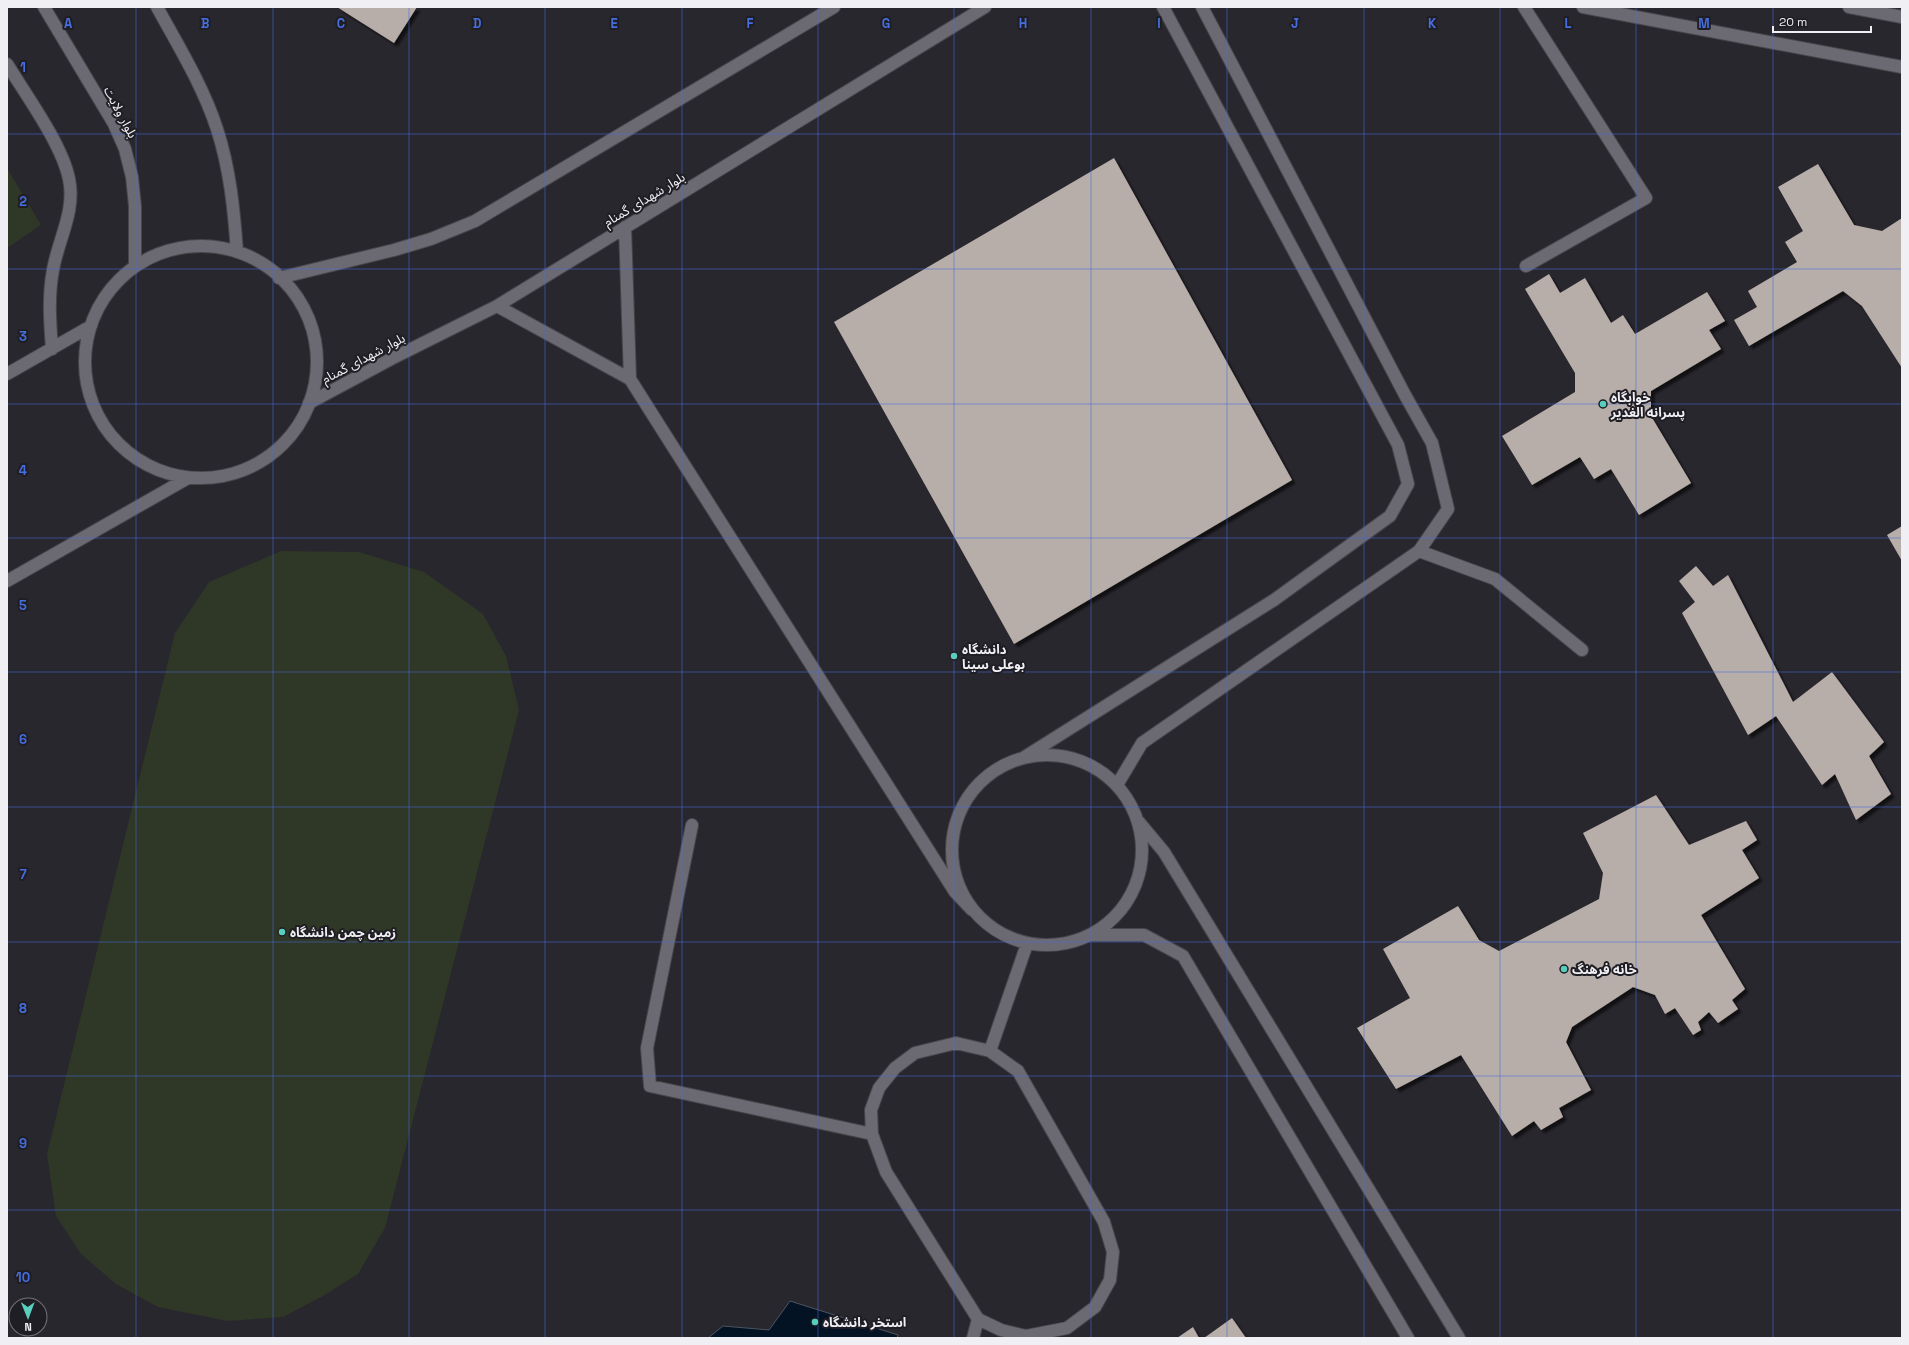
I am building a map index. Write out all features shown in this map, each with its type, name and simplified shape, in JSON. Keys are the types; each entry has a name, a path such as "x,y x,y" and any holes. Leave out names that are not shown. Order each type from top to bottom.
{"street":[{"name":"بلوار ولایت","path":"44,7 114,124 125,149 132,177 135,206 135,266"},
{"path":"157,7 199,84 217,129 227,165 234,208 237,252"},
{"path":"279,278 394,250 431,239 475,221 834,7"},
{"name":"بلوار شهدای گمنام","path":"309,403 390,359 498,306 985,7"},
{"path":"972,910 957,883 952,852 956,821 971,793 994,771 1023,758 1274,600 1390,516 1408,484 1398,445 1163,7"},
{"path":"1118,785 1142,743 1419,551 1448,509 1432,443 1202,7"},
{"path":"1524,7 1646,198 1526,266"},
{"path":"1583,7 1902,67"},
{"path":"1849,7 1902,17"},
{"path":"7,64 43,122 64,163 69,178 71,201 52,272 50,316 52,349"},
{"path":"625,227 630,378"},
{"path":"202,246 237,252 268,268 293,291 310,320 317,354 315,387 303,419 282,446 254,466 222,477 188,478 150,468 118,445 95,412 85,375 87,336 96,312 109,290 135,266 167,251 202,246"},
{"path":"498,306 630,378 955,892 972,910 997,932 1027,944 1060,945 1092,935 1144,935 1183,956 1408,1338"},
{"path":"7,374 91,326"},
{"path":"7,581 188,478"},
{"path":"1419,551 1495,579 1582,650"},
{"path":"1023,758 1048,755 1074,759 1097,769 1118,785 1130,802 1139,822 1164,852 1459,1338"},
{"path":"1092,935 1118,915 1136,887 1143,855 1139,822"},
{"path":"692,825 647,1048 650,1086 872,1134"},
{"path":"990,1051 1027,944"},
{"path":"956,1043 990,1051 1018,1071 1104,1222 1113,1252 1110,1280 1095,1307 1067,1328 1026,1336 1001,1330 978,1319 886,1172 872,1134 872,1110 879,1088 895,1068 915,1053 956,1043"},
{"path":"973,1338 978,1319"}],"green space":[{"path":"7,168 41,225 7,248"},
{"name":"زمین چمن دانشگاه","path":"281,551 359,552 424,572 483,614 506,656 519,710 385,1228 358,1274 323,1296 283,1317 228,1321 158,1307 116,1284 81,1254 56,1216 47,1154 175,633 209,582"}],"water":[{"name":"استخر دانشگاه","path":"790,1301 898,1335 897,1338 708,1338 723,1326 769,1330"}],"building":[{"path":"337,7 417,7 394,43"},
{"path":"1114,158 1292,480 1014,644 834,322"},
{"path":"1818,164 1854,225 1882,231 1902,218 1902,368 1862,306 1843,291 1749,346 1734,320 1757,307 1748,291 1797,262 1785,242 1803,231 1778,187"},
{"name":"خوابگاه پسرانه الغدیر","path":"1549,274 1560,293 1585,278 1611,323 1623,315 1635,334 1707,292 1725,321 1709,330 1721,349 1651,391 1651,416 1691,483 1639,515 1611,469 1594,479 1580,457 1532,485 1502,436 1575,392 1575,373 1525,289"},
{"path":"1902,526 1902,561 1887,535"},
{"path":"1696,566 1713,586 1728,575 1793,702 1832,672 1884,742 1869,756 1891,794 1856,820 1835,774 1822,785 1776,716 1748,735 1682,613 1695,602 1679,581"},
{"name":"خانه فرهنگ","path":"1656,795 1689,845 1746,821 1757,840 1742,850 1759,878 1701,915 1745,989 1732,1000 1738,1009 1718,1023 1709,1012 1698,1022 1701,1030 1693,1035 1675,1008 1665,1014 1655,995 1633,987 1572,1027 1566,1042 1591,1090 1559,1108 1563,1117 1541,1130 1534,1121 1512,1136 1461,1055 1396,1089 1357,1028 1410,998 1383,949 1458,906 1479,940 1499,951 1599,899 1603,873 1583,833"},
{"path":"1232,1318 1246,1338 1204,1338"},
{"path":"1193,1327 1199,1338 1177,1338"}],"place":[{"name":"خوابگاه پسرانه الغدیر","path":"1603,404"},
{"name":"دانشگاه بوعلی سینا","path":"954,656"},
{"name":"زمین چمن دانشگاه","path":"282,932"},
{"name":"خانه فرهنگ","path":"1564,969"},
{"name":"استخر دانشگاه","path":"815,1322"}]}
